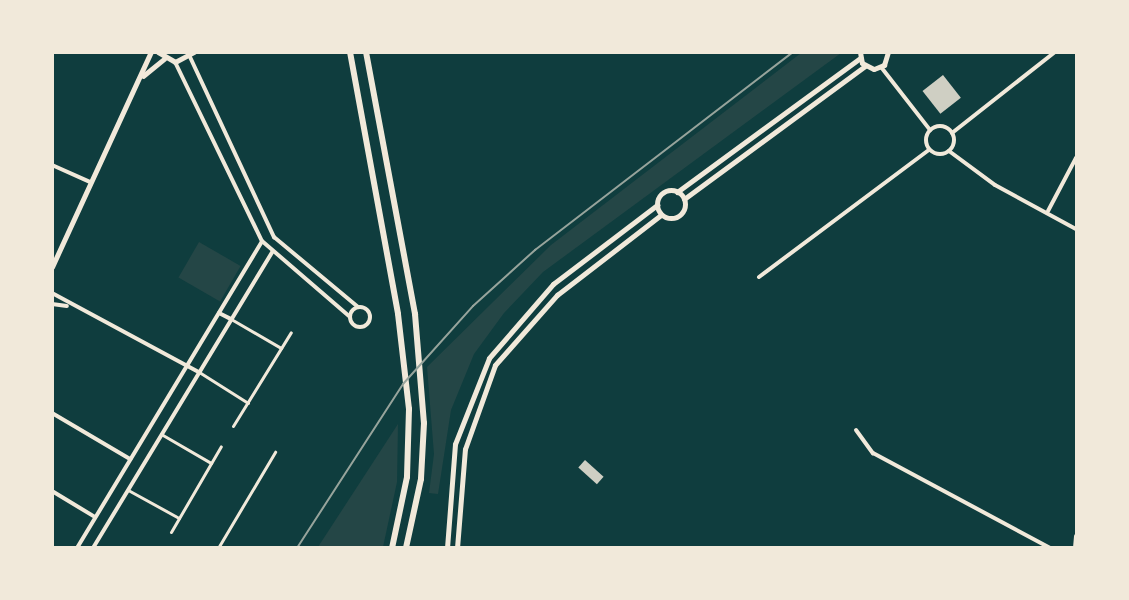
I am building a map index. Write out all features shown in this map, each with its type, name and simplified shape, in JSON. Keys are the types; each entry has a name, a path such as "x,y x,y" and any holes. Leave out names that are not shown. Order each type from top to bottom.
{"main road":[{"path":"158,52 164,59 175,62 192,55"},
{"path":"350,52 400,330 410,426 407,477 392,548"},
{"path":"366,52 415,314 423,411 421,479 406,548"},
{"path":"457,548 465,449 495,365 557,295 662,215 680,216 684,199 865,66 881,67 888,52"},
{"path":"447,548 455,444 489,358 553,284 657,205 665,192 677,192 860,55 865,66"},
{"path":"677,192 684,199"},
{"path":"657,205 662,215"}],"street":[{"path":"52,267 151,52"},
{"path":"949,151 952,133 1055,52"},
{"path":"175,62 262,241 350,317 354,325 366,324 368,312 357,307 274,237 192,55"},
{"path":"140,80 164,59"},
{"path":"881,67 930,130"},
{"path":"929,150 925,141 930,130 942,126 952,133"},
{"path":"759,277 929,150 949,151 995,185 1048,211 1077,229"},
{"path":"1048,211 1077,158"},
{"path":"52,165 90,182"},
{"path":"77,548 262,241"},
{"path":"95,547 272,252"},
{"path":"52,293 67,306 187,365 248,403"},
{"path":"52,304 67,306"},
{"path":"350,317 357,307"},
{"path":"219,312 281,348"},
{"path":"233,426 291,332"},
{"path":"52,413 130,459"},
{"path":"856,430 873,453 1050,548"},
{"path":"161,434 211,463"},
{"path":"171,532 221,446"},
{"path":"218,548 275,452"},
{"path":"128,489 179,518"},
{"path":"52,490 95,517"},
{"path":"1075,548 1077,536"}],"shaded area":[{"path":"801,53 841,53 543,272 504,313 474,354 451,410 438,494 429,493 434,454 427,367 551,245"},
{"path":"199,242 241,266 220,302 178,278"},
{"path":"398,424 397,482 383,547 318,547"}],"building":[{"path":"943,75 961,98 940,114 923,91"},
{"path":"585,460 604,477 597,484 578,467"}],"railway":[{"path":"297,548 403,384 473,306 535,250 793,52"}]}
